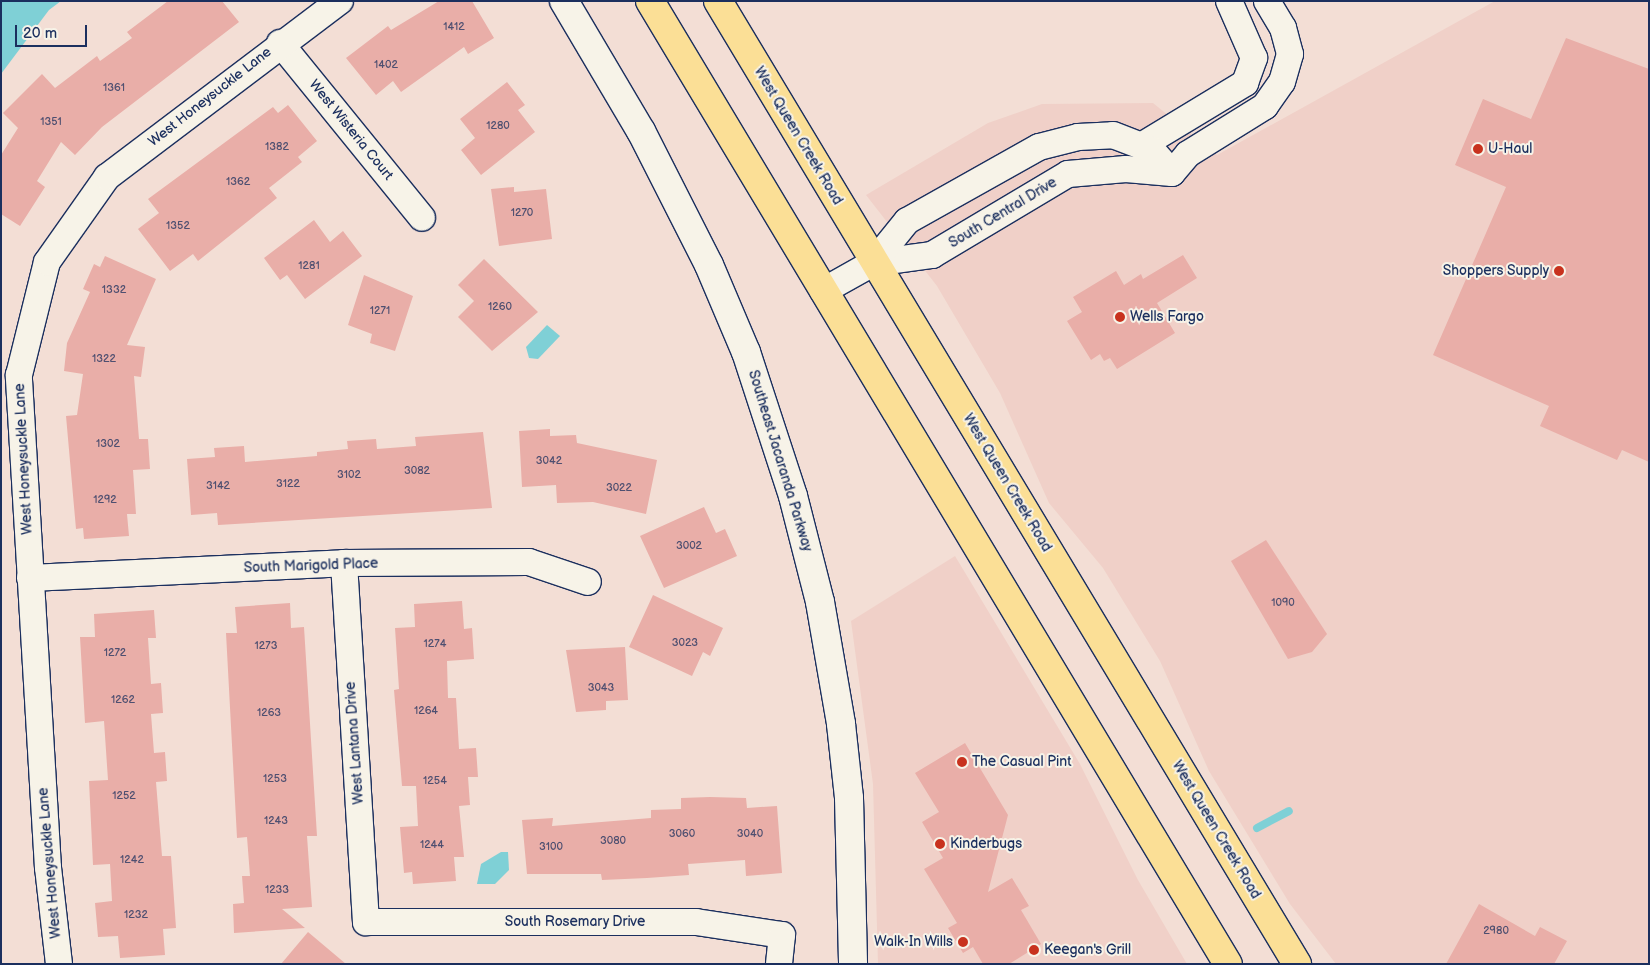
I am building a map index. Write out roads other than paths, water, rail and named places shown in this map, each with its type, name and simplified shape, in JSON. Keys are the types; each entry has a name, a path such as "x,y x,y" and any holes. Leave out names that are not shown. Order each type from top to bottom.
{"main road":[{"path":"650,1 1228,964"},
{"name":"West Queen Creek Road","path":"718,1 873,263 1297,964"}],"street":[{"name":"West Honeysuckle Lane","path":"59,964 48,868 19,375 47,262 107,178 280,43 340,1"},
{"name":"Southeast Jacaranda Parkway","path":"564,1 641,131 709,265 746,352 793,496 820,602 841,724 849,798 853,964"},
{"path":"1141,146 1245,83 1254,58 1229,1"},
{"path":"823,291 873,263 908,221 1039,147 1078,137 1113,135 1152,150 1172,174 1188,154 1265,106 1282,82 1290,54 1283,28 1267,1"},
{"name":"West Wisteria Court","path":"280,43 422,218"},
{"name":"South Central Drive","path":"873,263 932,256 1068,174 1126,169 1172,174"},
{"name":"South Marigold Place","path":"30,578 344,563 529,562 588,582"},
{"name":"West Lantana Drive","path":"344,563 366,922"},
{"name":"South Rosemary Drive","path":"366,922 696,922 782,935 779,964"}],"water":[{"path":"1,1 61,1 49,10 1,74"},
{"path":"547,325 560,336 538,359 529,358 526,347"},
{"path":"501,852 508,852 509,870 495,884 477,884 481,864"}],"waterway":[{"path":"1257,828 1289,811"}],"place":[{"name":"U-Haul","path":"1478,149"},
{"name":"Shoppers Supply","path":"1559,271"},
{"name":"Wells Fargo","path":"1120,317"},
{"name":"The Casual Pint","path":"962,762"},
{"name":"Kinderbugs","path":"940,844"},
{"name":"Walk-In Wills","path":"963,942"},
{"name":"Keegan's Grill","path":"1034,950"}]}
